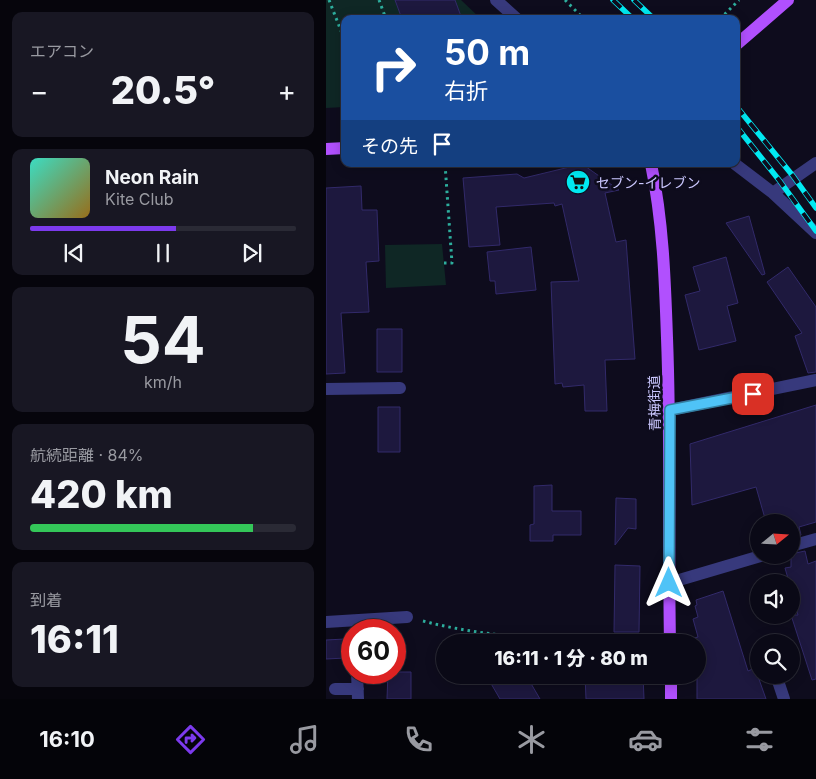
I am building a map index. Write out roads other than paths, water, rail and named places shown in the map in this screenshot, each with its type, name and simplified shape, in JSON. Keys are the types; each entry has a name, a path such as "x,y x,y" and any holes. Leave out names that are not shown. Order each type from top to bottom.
{"main road":[{"path":"740,42 788,0"},
{"path":"326,149 341,148"},
{"name":"青梅街道","path":"652,167 657,195 665,277 670,410 670,634"},
{"path":"671,684 671,699"}],"street":[{"path":"496,0 512,15"},
{"path":"773,193 816,163"},
{"path":"739,167 773,193 816,233"},
{"path":"670,410 816,380"},
{"path":"326,390 400,388"},
{"path":"800,543 816,539"},
{"path":"669,583 750,559"},
{"path":"394,619 407,617"},
{"path":"326,622 341,624"},
{"path":"779,684 784,699"},
{"path":"335,690 358,694"}],"railway":[{"path":"613,0 629,15"},
{"path":"634,0 650,15"},
{"path":"740,111 793,176 816,208"},
{"path":"740,131 816,231"}],"place":[{"name":"セブン-イレブン","path":"578,182"}]}
